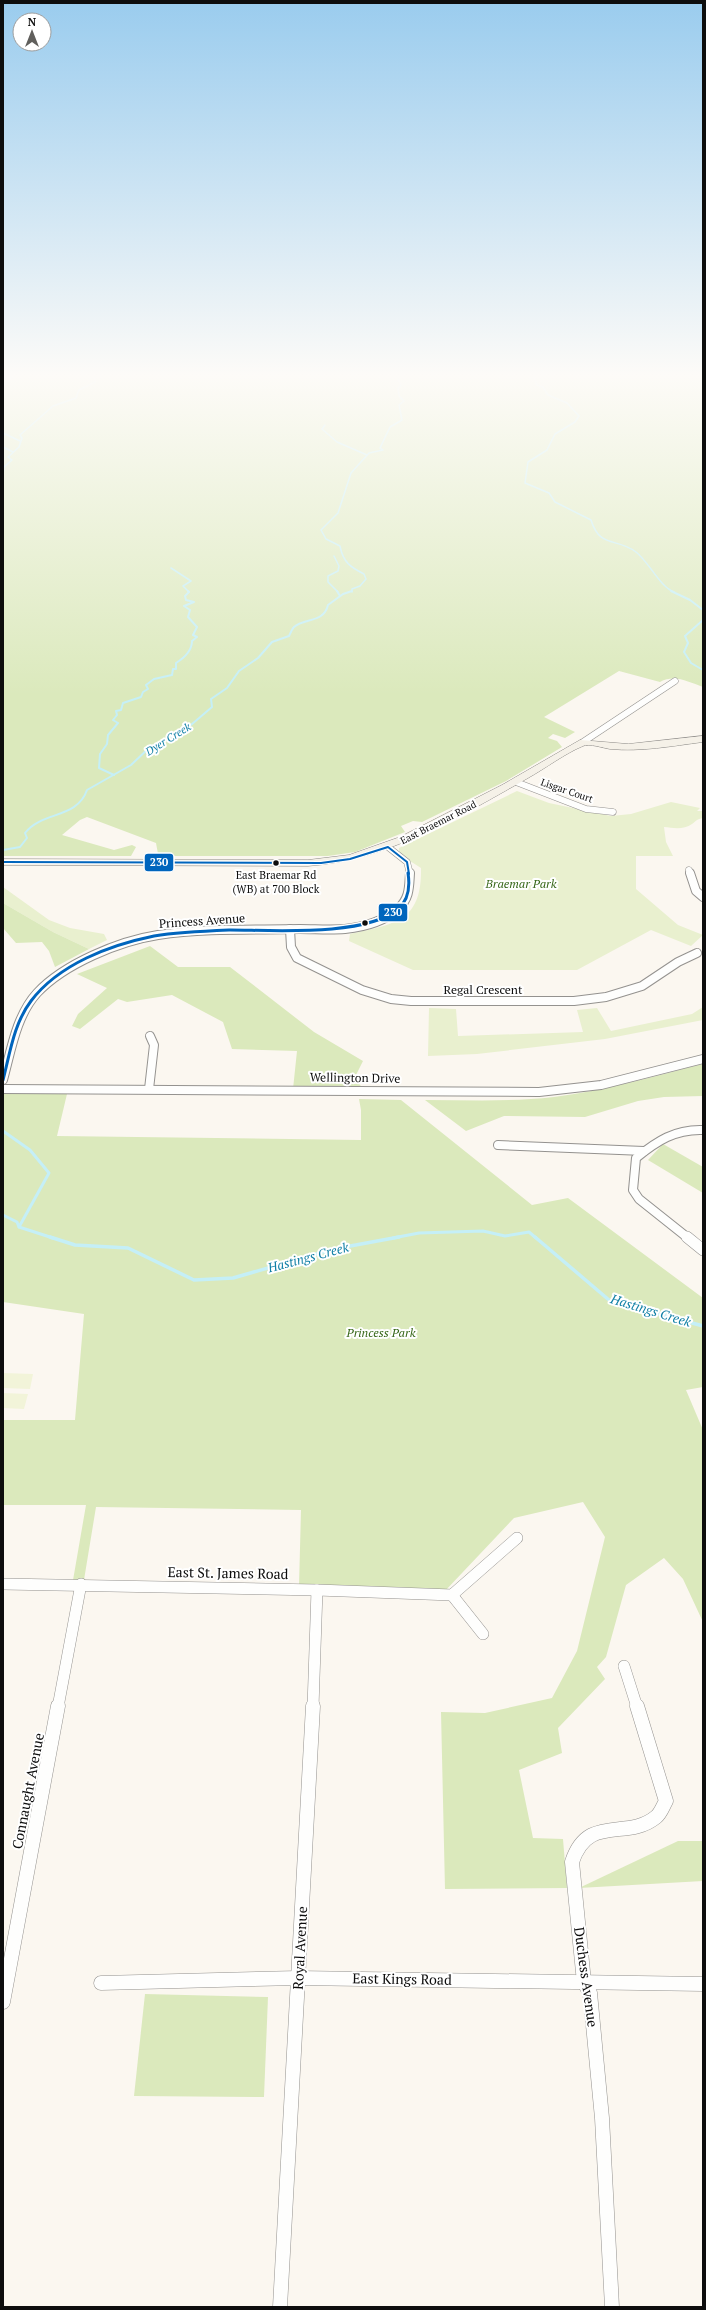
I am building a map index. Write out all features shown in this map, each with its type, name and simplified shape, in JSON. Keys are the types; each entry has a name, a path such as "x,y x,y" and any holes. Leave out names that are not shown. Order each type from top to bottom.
{"street":[{"name":"East Braemar Road","path":"3,862 321,863 350,859 388,848 516,782 583,742 674,681"},
{"path":"583,742 609,747 641,747 703,739"},
{"name":"Lisgar Court","path":"516,782 586,809 613,812"},
{"name":"Princess Avenue","path":"3,1080 17,1028 30,1003 52,980 90,956 136,940 180,932 346,929 376,922 398,909 410,895 410,869 407,862 388,848"},
{"path":"689,870 696,891 703,897"},
{"name":"Regal Crescent","path":"290,929 291,947 297,958 362,990 391,999 412,1001 574,1002 606,997 642,986 678,962 697,953"},
{"path":"149,1089 154,1044 150,1036"},
{"name":"Wellington Drive","path":"3,1089 540,1092 601,1085 703,1059"},
{"path":"703,1130 686,1129 665,1135 644,1151 636,1158 633,1190 639,1199 659,1212 703,1250"},
{"path":"498,1145 644,1151"},
{"path":"483,1634 452,1595 517,1538"},
{"name":"East St. James Road","path":"3,1584 82,1584 452,1595"},
{"name":"Connaught Avenue","path":"3,2002 82,1584"},
{"name":"Royal Avenue","path":"280,2307 315,1670 317,1590"},
{"name":"Duchess Avenue","path":"612,2307 602,2118 590,1994 584,1982 572,1862 574,1851 585,1837 640,1825 657,1816 666,1801 660,1776 624,1666"},
{"name":"East Kings Road","path":"101,1983 298,1978 703,1984"}],"green space":[{"path":"3,480 703,480 703,687 687,681 676,679 660,682 619,671 544,717 575,732 565,738 553,734 548,738 557,741 562,747 506,781 422,822 413,821 401,826 405,832 355,852 328,856 163,856 158,854 156,843 87,817 80,820 62,835 114,850 132,845 136,847 131,856 3,856"},
{"name":"Braemar Park","path":"517,791 549,803 611,816 631,814 671,802 700,808 697,811 703,811 703,818 689,826 678,828 664,827 666,842 673,856 636,856 636,889 678,925 703,935 691,946 651,930 577,970 413,970 349,941 350,934 380,927 403,918 411,910 417,900 420,886 421,868 399,854 399,848"},
{"path":"3,887 49,920 70,928 104,934 107,940 89,949 53,932 3,903"},
{"path":"3,903 53,932 89,949 55,967 49,951 42,942 16,943 3,928"},
{"path":"150,946 178,967 230,967 314,1032 363,1061 354,1079 365,1090 293,1089 297,1051 232,1049 223,1022 172,995 127,1002 118,999 80,1029 72,1026 78,1014 107,988 77,974"},
{"path":"703,1007 703,1020 605,1039 477,1054 428,1056 429,1008 456,1009 458,1036 583,1032 577,1010 597,1008 611,1031 692,1014"},
{"path":"703,1064 703,1096 664,1097 638,1101 585,1117 504,1116 466,1131 425,1100 506,1100 554,1097 610,1087"},
{"name":"Princess Park","path":"3,1094 67,1094 57,1136 361,1140 361,1110 359,1099 401,1100 532,1205 568,1198 703,1298 703,1387 686,1390 703,1430 703,1622 683,1579 664,1558 626,1585 606,1657 597,1667 605,1679 558,1728 562,1753 519,1770 533,1838 563,1839 567,1888 445,1889 441,1712 485,1713 552,1698 577,1651 605,1537 583,1502 514,1518 445,1591 299,1587 301,1510 96,1507 83,1586 72,1586 86,1505 3,1505 3,1420 75,1420 84,1314 3,1302"},
{"path":"663,1144 703,1167 703,1193 648,1160"},
{"path":"3,1373 33,1374 30,1389 3,1388"},
{"path":"3,1393 28,1394 24,1409 3,1408"},
{"path":"678,1841 703,1841 703,1881 579,1888"},
{"path":"145,1994 268,1997 264,2097 134,2096"}],"waterway":[{"name":"Dyer Creek","path":"349,480 338,513 321,530 326,539 340,546 345,560 355,569 364,574 366,579 360,586 352,589 352,591"},
{"path":"525,480 525,483 549,493 555,502 591,520 599,535 604,539 622,545 636,552 641,556 659,580 674,592"},
{"path":"334,556 339,566 338,571 328,576 328,582 337,591"},
{"path":"114,775 99,768 100,754 107,744 108,735 118,723 113,720 117,715 116,711 121,710 123,703 141,697 143,692 148,689 146,685 154,679 172,675 173,669 176,669 176,663 187,654 191,648 192,641 197,637 193,635 197,627 188,617 190,610 184,606 194,602 186,600 185,596 189,592 183,586 191,581 171,568"},
{"path":"337,591 340,596"},
{"name":"Dyer Creek","path":"114,775 131,765 150,747 185,730 212,707 211,699 227,688 239,671 258,658 272,642 289,636 293,628 298,624 322,615 326,611 328,605 343,594 352,591"},
{"path":"671,591 690,600 703,610"},
{"path":"703,620 685,636 688,643 684,652 691,663 703,670"},
{"name":"Dyer Creek","path":"3,850 20,847 27,838 25,833 32,826 75,806 82,799 87,790 114,775"},
{"name":"Hastings Creek","path":"3,1131 30,1150 49,1173 19,1227"},
{"path":"3,1215 17,1222 19,1227"},
{"name":"Hastings Creek","path":"19,1227 53,1238"},
{"name":"Hastings Creek","path":"393,1238 419,1233 483,1231 505,1236 529,1232 536,1238"},
{"name":"Hastings Creek","path":"50,1237 75,1245 128,1248 194,1280 233,1278 334,1249 399,1237"},
{"name":"Hastings Creek","path":"535,1237 609,1300 703,1326"}],"transit line":[{"name":"230","path":"3,862 321,863 350,859 388,847 407,862 409,884 409,889 405,900 399,908 383,918 359,925 312,930 228,930 179,933 132,941 108,949 86,959 56,977 31,1001 25,1010 17,1029 3,1080"}],"place":[{"name":"East Braemar Rd (WB) at 700 Block","path":"276,863"}]}
